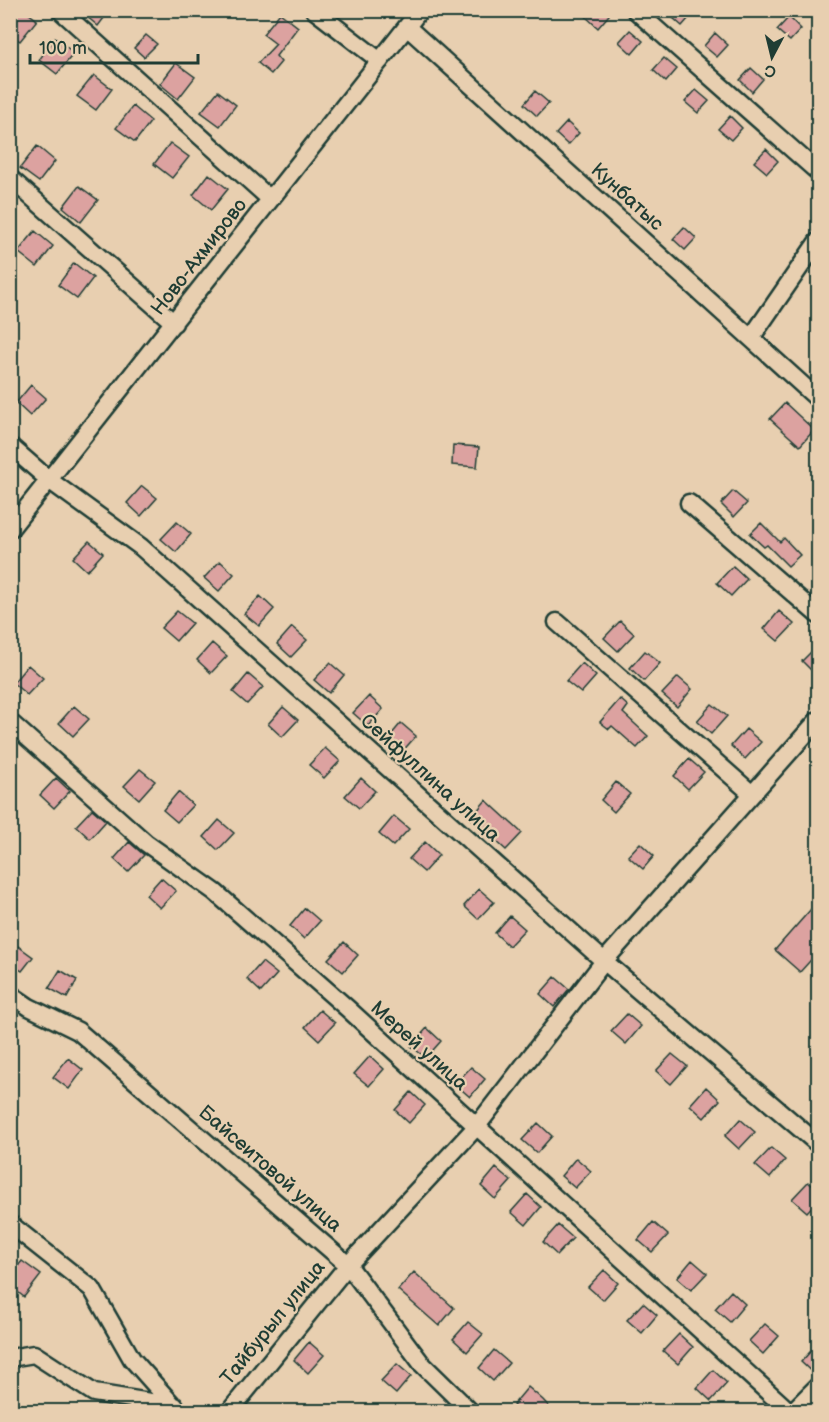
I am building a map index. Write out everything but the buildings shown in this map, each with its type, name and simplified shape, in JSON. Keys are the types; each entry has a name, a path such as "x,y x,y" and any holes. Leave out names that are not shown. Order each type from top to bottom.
{"street":[{"path":"60,10 270,199"},
{"path":"314,10 380,61"},
{"name":"Ново-Ахмирово","path":"10,529 420,10"},
{"path":"635,10 819,172"},
{"name":"Кунбатыс","path":"407,27 819,399"},
{"path":"10,178 174,323"},
{"path":"751,338 819,241"},
{"name":"Сейфуллина улица","path":"10,446 49,480 141,547 605,960 819,1144"},
{"path":"689,503 819,615"},
{"path":"557,622 752,794"},
{"name":"Тайбурыл улица","path":"229,1412 348,1265 477,1126 605,960 819,720"},
{"name":"Мерей улица","path":"10,722 146,843 215,892 477,1126 791,1412"},
{"name":"Байсеитовой улица","path":"10,994 29,1007 78,1031 348,1265 422,1364 471,1412"},
{"path":"10,1224 92,1289 132,1359 177,1409"},
{"path":"10,1358 34,1354 94,1393 177,1409"},
{"path":"791,1412 819,1386"}]}
